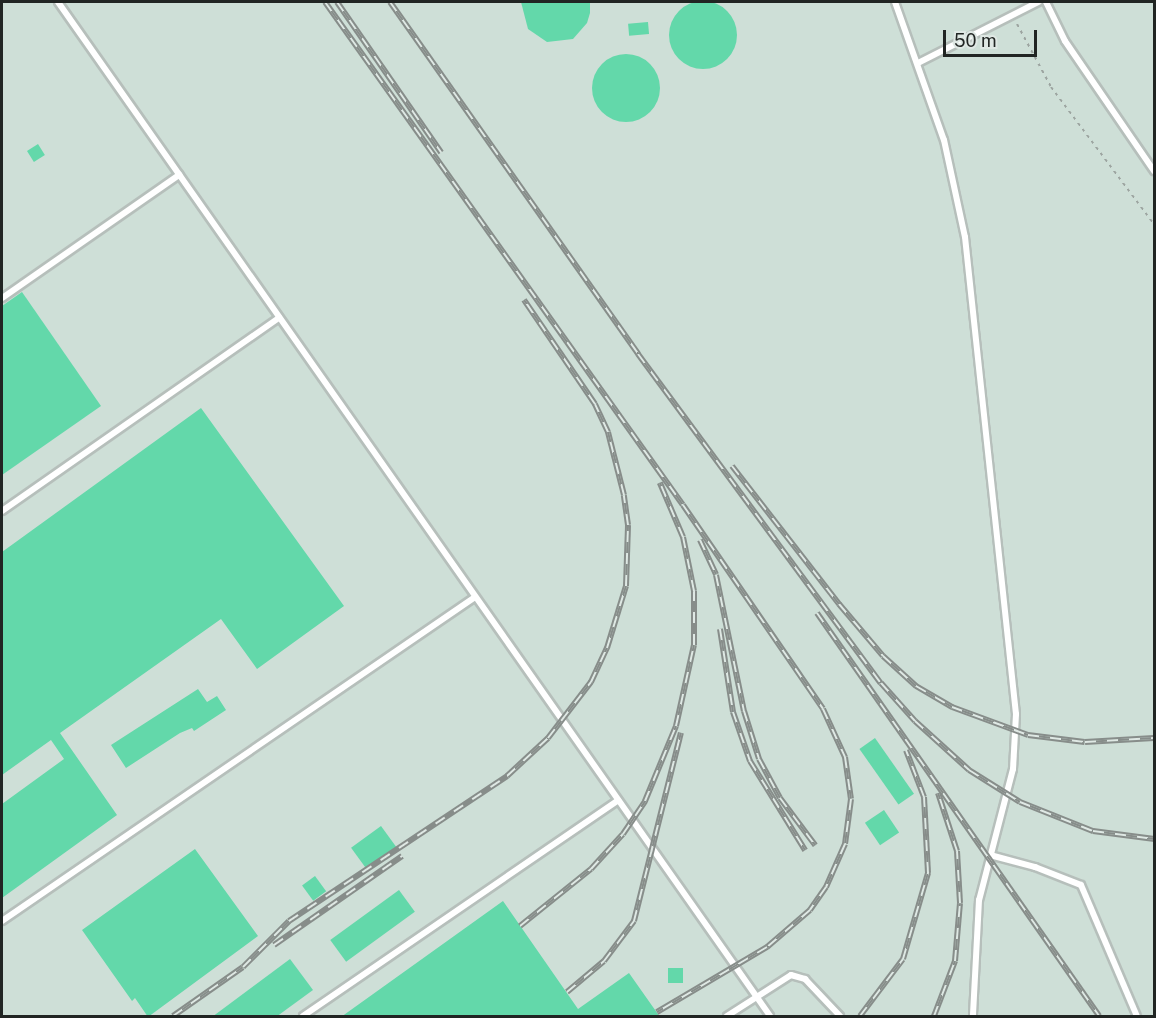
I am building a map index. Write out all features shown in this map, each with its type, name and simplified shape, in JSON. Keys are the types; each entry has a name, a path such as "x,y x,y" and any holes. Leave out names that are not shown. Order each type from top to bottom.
{"lane":[{"path":"58,2 770,1017"},
{"path":"895,2 944,140 965,237 1016,714 1013,769 980,900 973,1017"},
{"path":"918,63 1038,2"},
{"path":"1046,2 1065,41 1155,171"},
{"path":"2,298 179,175"},
{"path":"2,511 279,318"},
{"path":"2,921 476,597"},
{"path":"303,1017 618,800"},
{"path":"990,855 1035,867 1081,885 1137,1017"},
{"path":"727,1017 791,975 805,979 840,1017"}],"path":[{"path":"1012,15 1051,87 1155,224"}],"shaded area":[{"path":"2,2 1154,2 1154,1016 2,1016"}],"building":[{"path":"710,1 722,7 731,16 737,28 735,48 727,59 710,69 696,69 679,59 671,48 669,28 679,11 690,3"},
{"path":"521,2 590,2 590,13 587,23 573,39 547,42 528,29"},
{"path":"648,22 649,34 629,36 628,24"},
{"path":"619,54 633,54 645,59 655,69 660,88 655,107 645,117 633,122 619,122 607,117 597,107 592,95 592,81 597,69 607,59"},
{"path":"38,144 45,155 34,162 27,151"},
{"path":"22,292 101,406 2,475 2,306"},
{"path":"201,408 344,606 257,669 221,619 60,733 117,815 2,898 2,804 64,759 51,740 2,775 2,552"},
{"path":"198,689 207,702 217,696 226,710 194,731 192,728 180,733 126,768 111,745"},
{"path":"875,738 914,794 898,805 859,749"},
{"path":"884,810 899,832 880,845 865,823"},
{"path":"381,826 396,847 366,869 351,848"},
{"path":"195,849 258,936 148,1017 135,998 132,1001 82,930"},
{"path":"315,876 326,891 313,901 302,885"},
{"path":"399,890 415,912 346,962 330,940"},
{"path":"503,901 578,1009 629,973 660,1017 341,1017"},
{"path":"290,959 313,990 276,1017 212,1017"},
{"path":"668,968 683,968 683,983 668,983"}],"railway":[{"path":"325,2 683,505 823,709 845,757 851,799 845,844 826,887 810,910 767,947 657,1012"},
{"path":"337,2 441,152"},
{"path":"390,2 638,354 881,683 915,721 969,770 1020,802 1093,831 1154,839"},
{"path":"173,1016 243,967 289,921 507,776 548,738 591,682 607,648 626,586 628,525 624,495 608,432 595,404 524,300"},
{"path":"732,466 839,604 883,656 916,686 952,707 1028,735 1085,742 1154,738"},
{"path":"520,926 591,869 623,834 645,801 676,726 694,645 694,591 683,537 660,483"},
{"path":"700,540 716,575 744,711 759,759 780,798 815,845"},
{"path":"817,613 1099,1016"},
{"path":"720,629 733,712 750,761 805,850"},
{"path":"567,992 604,961 634,921 681,733"},
{"path":"860,1016 903,959 928,873 924,797 906,750"},
{"path":"934,1016 955,961 960,903 957,851 938,793"},
{"path":"274,945 402,856"}]}
